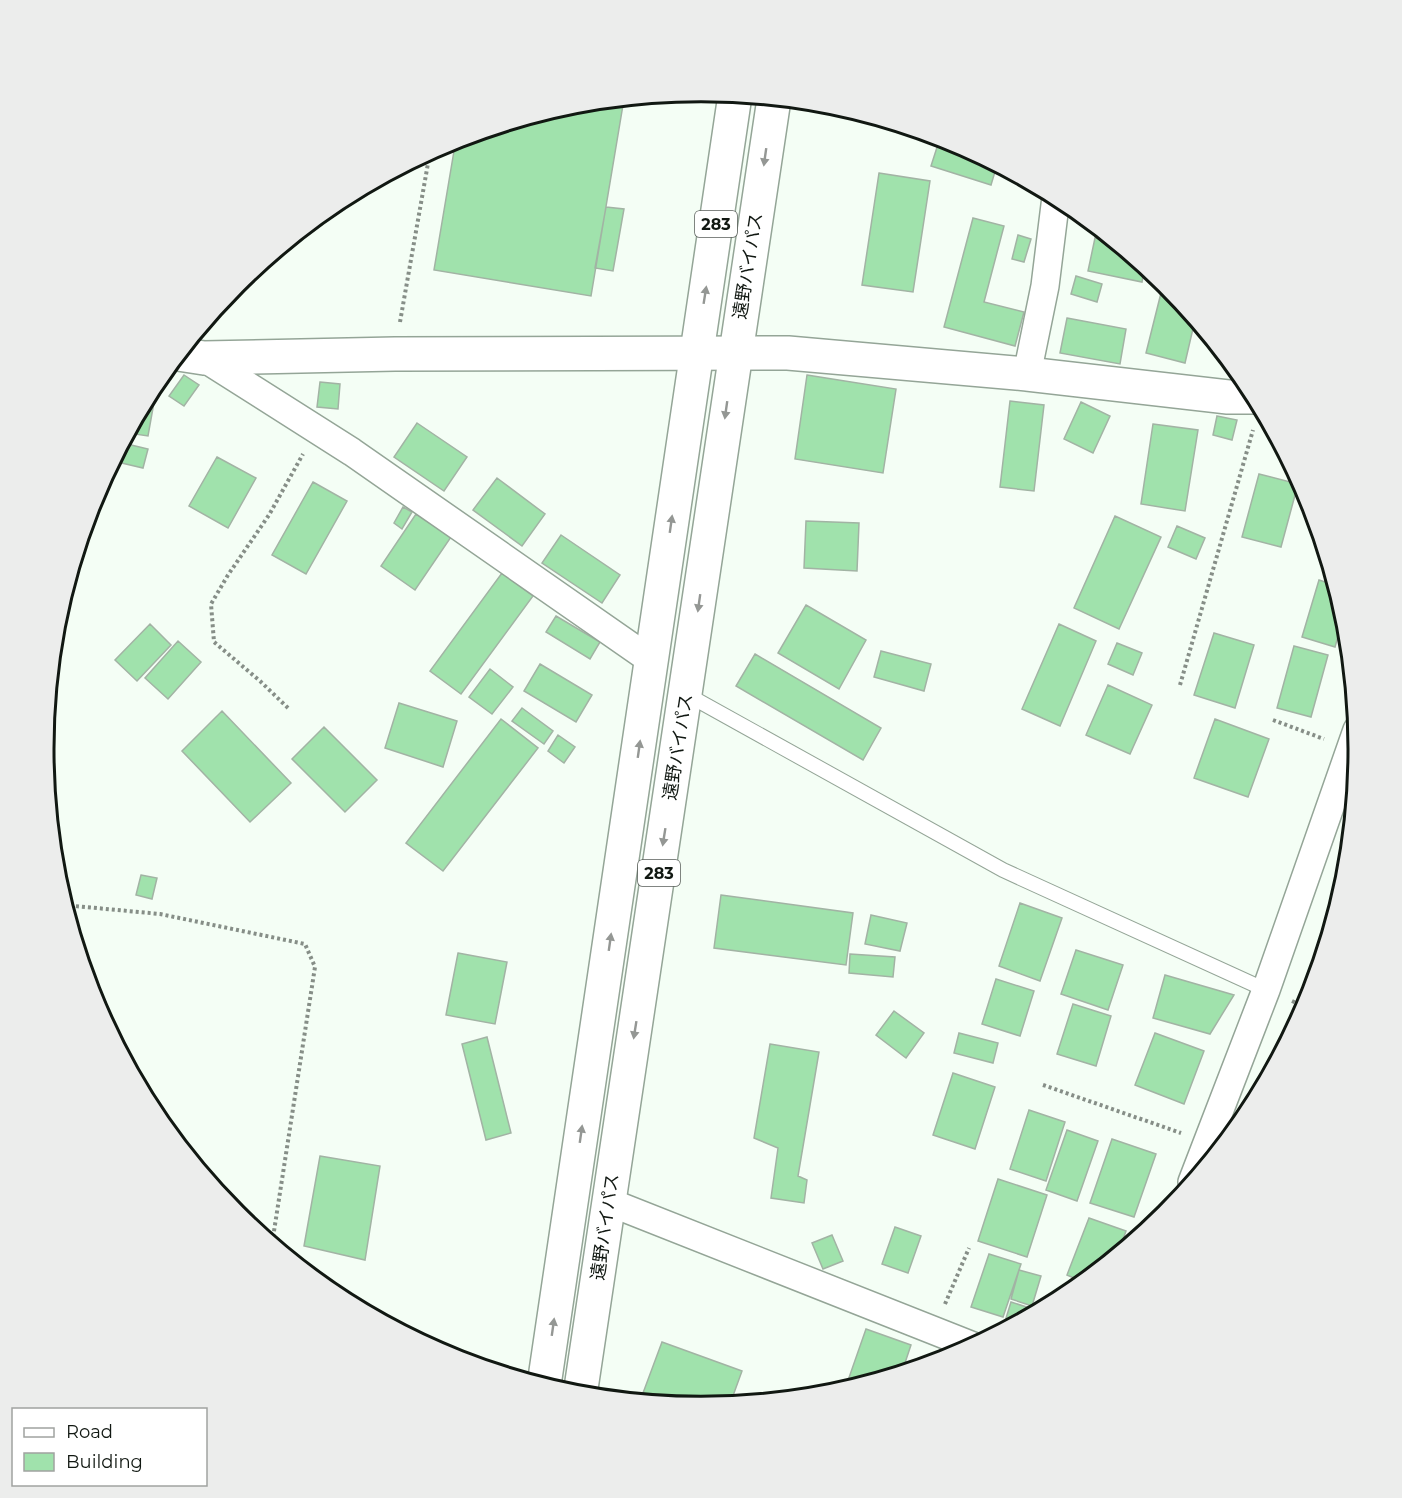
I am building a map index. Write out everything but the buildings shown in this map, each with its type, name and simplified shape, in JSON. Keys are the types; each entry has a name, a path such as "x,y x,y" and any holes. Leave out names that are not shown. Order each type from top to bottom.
{"main road":[{"name":"遠野バイパス","path":"545,1377 734,103"},
{"name":"遠野バイパス","path":"582,1385 773,107"},
{"path":"191,356 788,353 1027,374 1228,397 1252,412"}],"street":[{"path":"1027,374 1045,286 1055,208"},
{"path":"191,356 317,430 652,661"},
{"path":"1201,1159 1266,990 1348,755"},
{"path":"609,1202 961,1341"}],"lane":[{"path":"686,694 1003,870 1266,990"}],"path":[{"path":"394,354 428,163"},
{"path":"1180,685 1254,414"},
{"path":"288,708 213,642 211,604 269,515 317,430"},
{"path":"1273,720 1348,739"},
{"path":"74,906 160,914 305,944 315,967 273,1234"},
{"path":"1043,1085 1207,1143"},
{"path":"934,1330 969,1248"}]}
